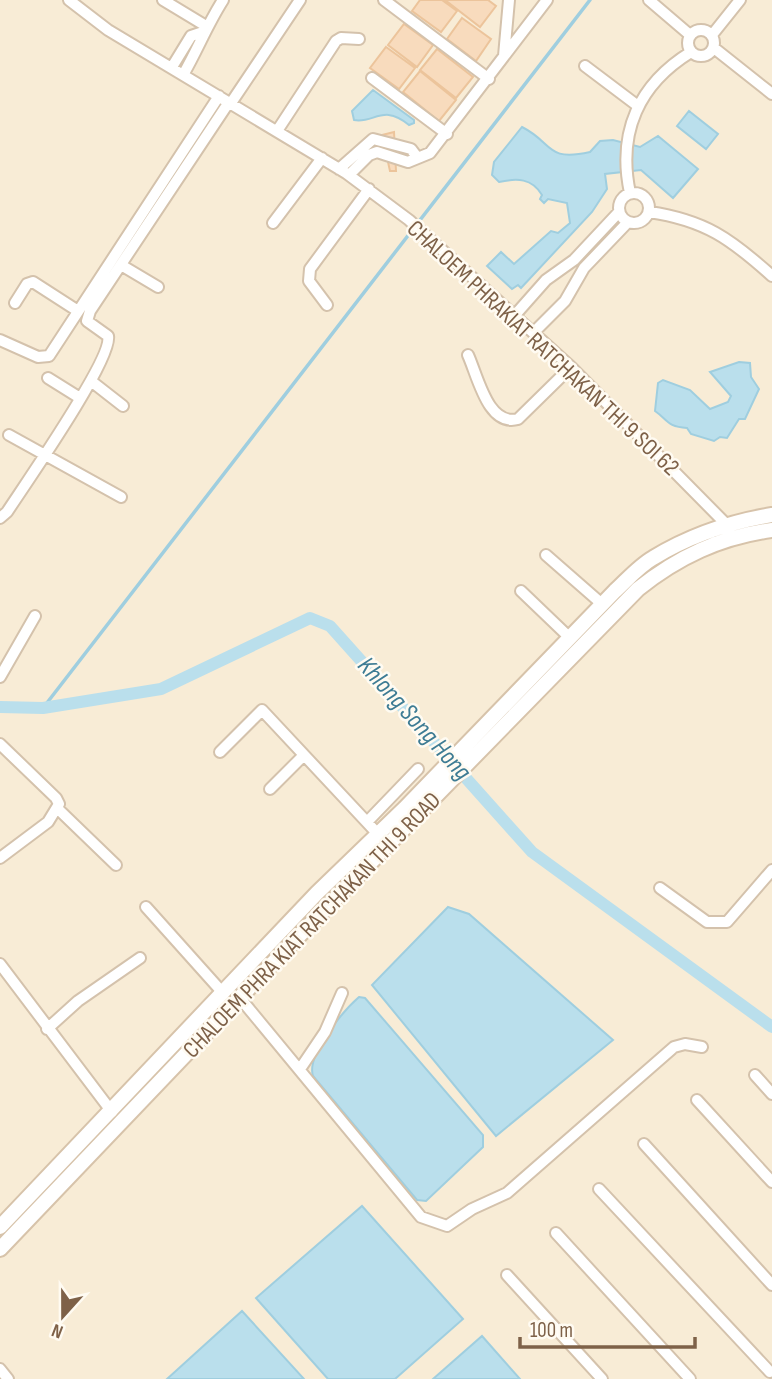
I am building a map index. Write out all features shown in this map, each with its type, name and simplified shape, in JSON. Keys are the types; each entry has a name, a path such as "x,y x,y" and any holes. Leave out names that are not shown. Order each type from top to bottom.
{"main road":[{"name":"CHALOEM PHRA KIAT RATCHAKAN THI 9 ROAD","path":"0,1249 240,998 410,813 500,708 602,604 650,559 772,515"},
{"name":"CHALOEM PHRA KIAT RATCHAKAN THI 9 ROAD","path":"0,1227 223,993 372,827 410,813 513,718 638,589 677,560 731,530 772,530"}],"street":[{"name":"CHALOEM PHRAKIAT RATCHAKAN THI 9 SOI 62","path":"69,0 108,30 344,172 409,219 534,332 731,530"},
{"path":"163,0 204,29"},
{"path":"183,75 202,41 204,29 223,0"},
{"path":"0,340 44,358 49,356 78,311 300,0"},
{"path":"384,0 489,79"},
{"path":"344,172 365,143 373,139 411,149 417,157 430,153 547,0"},
{"path":"649,0 690,35"},
{"path":"740,0 712,35 714,48 772,94"},
{"path":"504,56 507,2"},
{"path":"172,67 191,36 204,29"},
{"path":"712,35 700,29 690,35 688,45 691,51 702,56 714,48"},
{"path":"276,131 336,41 346,37 359,39"},
{"path":"630,193 625,172 626,144 638,106 665,68 691,51"},
{"path":"585,66 638,106"},
{"path":"372,78 447,134"},
{"path":"0,518 7,512 91,381 110,340 89,324 87,317 227,100"},
{"path":"273,223 322,158"},
{"path":"327,305 309,281 310,269 369,189"},
{"path":"515,315 546,280 574,260 619,212 621,199 630,193 645,197 649,212 643,221 628,222 584,268 565,302 534,332"},
{"path":"619,212 628,222"},
{"path":"649,212 680,217 718,232 772,276"},
{"path":"574,260 584,268"},
{"path":"121,265 158,287"},
{"path":"15,303 27,284 33,282 78,311"},
{"path":"468,355 493,410 502,420 510,422 531,408 570,367"},
{"path":"48,378 80,398"},
{"path":"91,381 123,406"},
{"path":"9,435 121,497"},
{"path":"547,555 602,604"},
{"path":"522,590 569,637"},
{"path":"0,677 35,615"},
{"path":"220,752 262,710 372,827 418,769"},
{"path":"0,744 116,865"},
{"path":"270,789 303,756"},
{"path":"0,858 48,822 58,804"},
{"path":"660,888 707,922 717,924 727,922 772,870"},
{"path":"146,907 223,993"},
{"path":"47,1029 78,1001 140,958"},
{"path":"0,964 111,1112"},
{"path":"300,1069 325,1032 342,993"},
{"path":"240,998 421,1217 441,1226 508,1193 674,1047 685,1044 702,1046"},
{"path":"755,1075 772,1094"},
{"path":"697,1100 772,1182"},
{"path":"644,1144 772,1285"},
{"path":"599,1189 768,1374"},
{"path":"556,1233 690,1379"},
{"path":"508,1275 602,1379"},
{"path":"0,1369 8,1379"}],"shaded area":[{"path":"0,0 772,0 772,1379 0,1379"}],"water":[{"path":"373,90 414,120 414,123 409,125 385,115 354,120 352,111"},
{"path":"689,111 718,134 706,149 677,126"},
{"path":"522,127 557,153 565,155 590,152 600,141 613,140 640,147 658,136 698,169 673,198 641,170 605,174 607,189 592,212 521,288 518,285 512,289 487,266 501,252 514,264 551,231 558,233 570,223 567,203 548,199 544,203 540,199 542,195 538,189 529,182 499,182 492,175 494,162"},
{"path":"739,362 750,363 751,377 759,389 745,419 739,419 727,438 720,437 714,441 691,434 687,428 672,425 655,411 658,383 663,380 690,390 710,409 728,402 731,396 710,372"},
{"path":"448,907 469,914 613,1040 496,1136 372,985"},
{"path":"359,997 365,998 483,1135 483,1147 426,1201 417,1200 313,1076 312,1067 321,1045 336,1022"},
{"path":"362,1206 463,1319 395,1379 328,1379 256,1298"},
{"path":"242,1311 304,1379 167,1379"},
{"path":"482,1336 520,1379 433,1379"}],"building":[{"path":"420,0 442,0 457,11 441,32 412,11"},
{"path":"445,0 488,0 496,6 480,27"},
{"path":"462,18 491,39 476,61 447,39"},
{"path":"404,24 433,45 417,67 388,45"},
{"path":"386,47 415,68 399,89 370,68"},
{"path":"437,49 473,77 456,98 420,70"},
{"path":"420,71 456,100 439,121 403,92"},
{"path":"394,132 396,171 390,171 382,135"}],"waterway":[{"path":"43,708 590,0"},
{"name":"Khlong Song Hong","path":"0,707 43,708 161,689 310,618 330,626 532,852 772,1027"}]}
